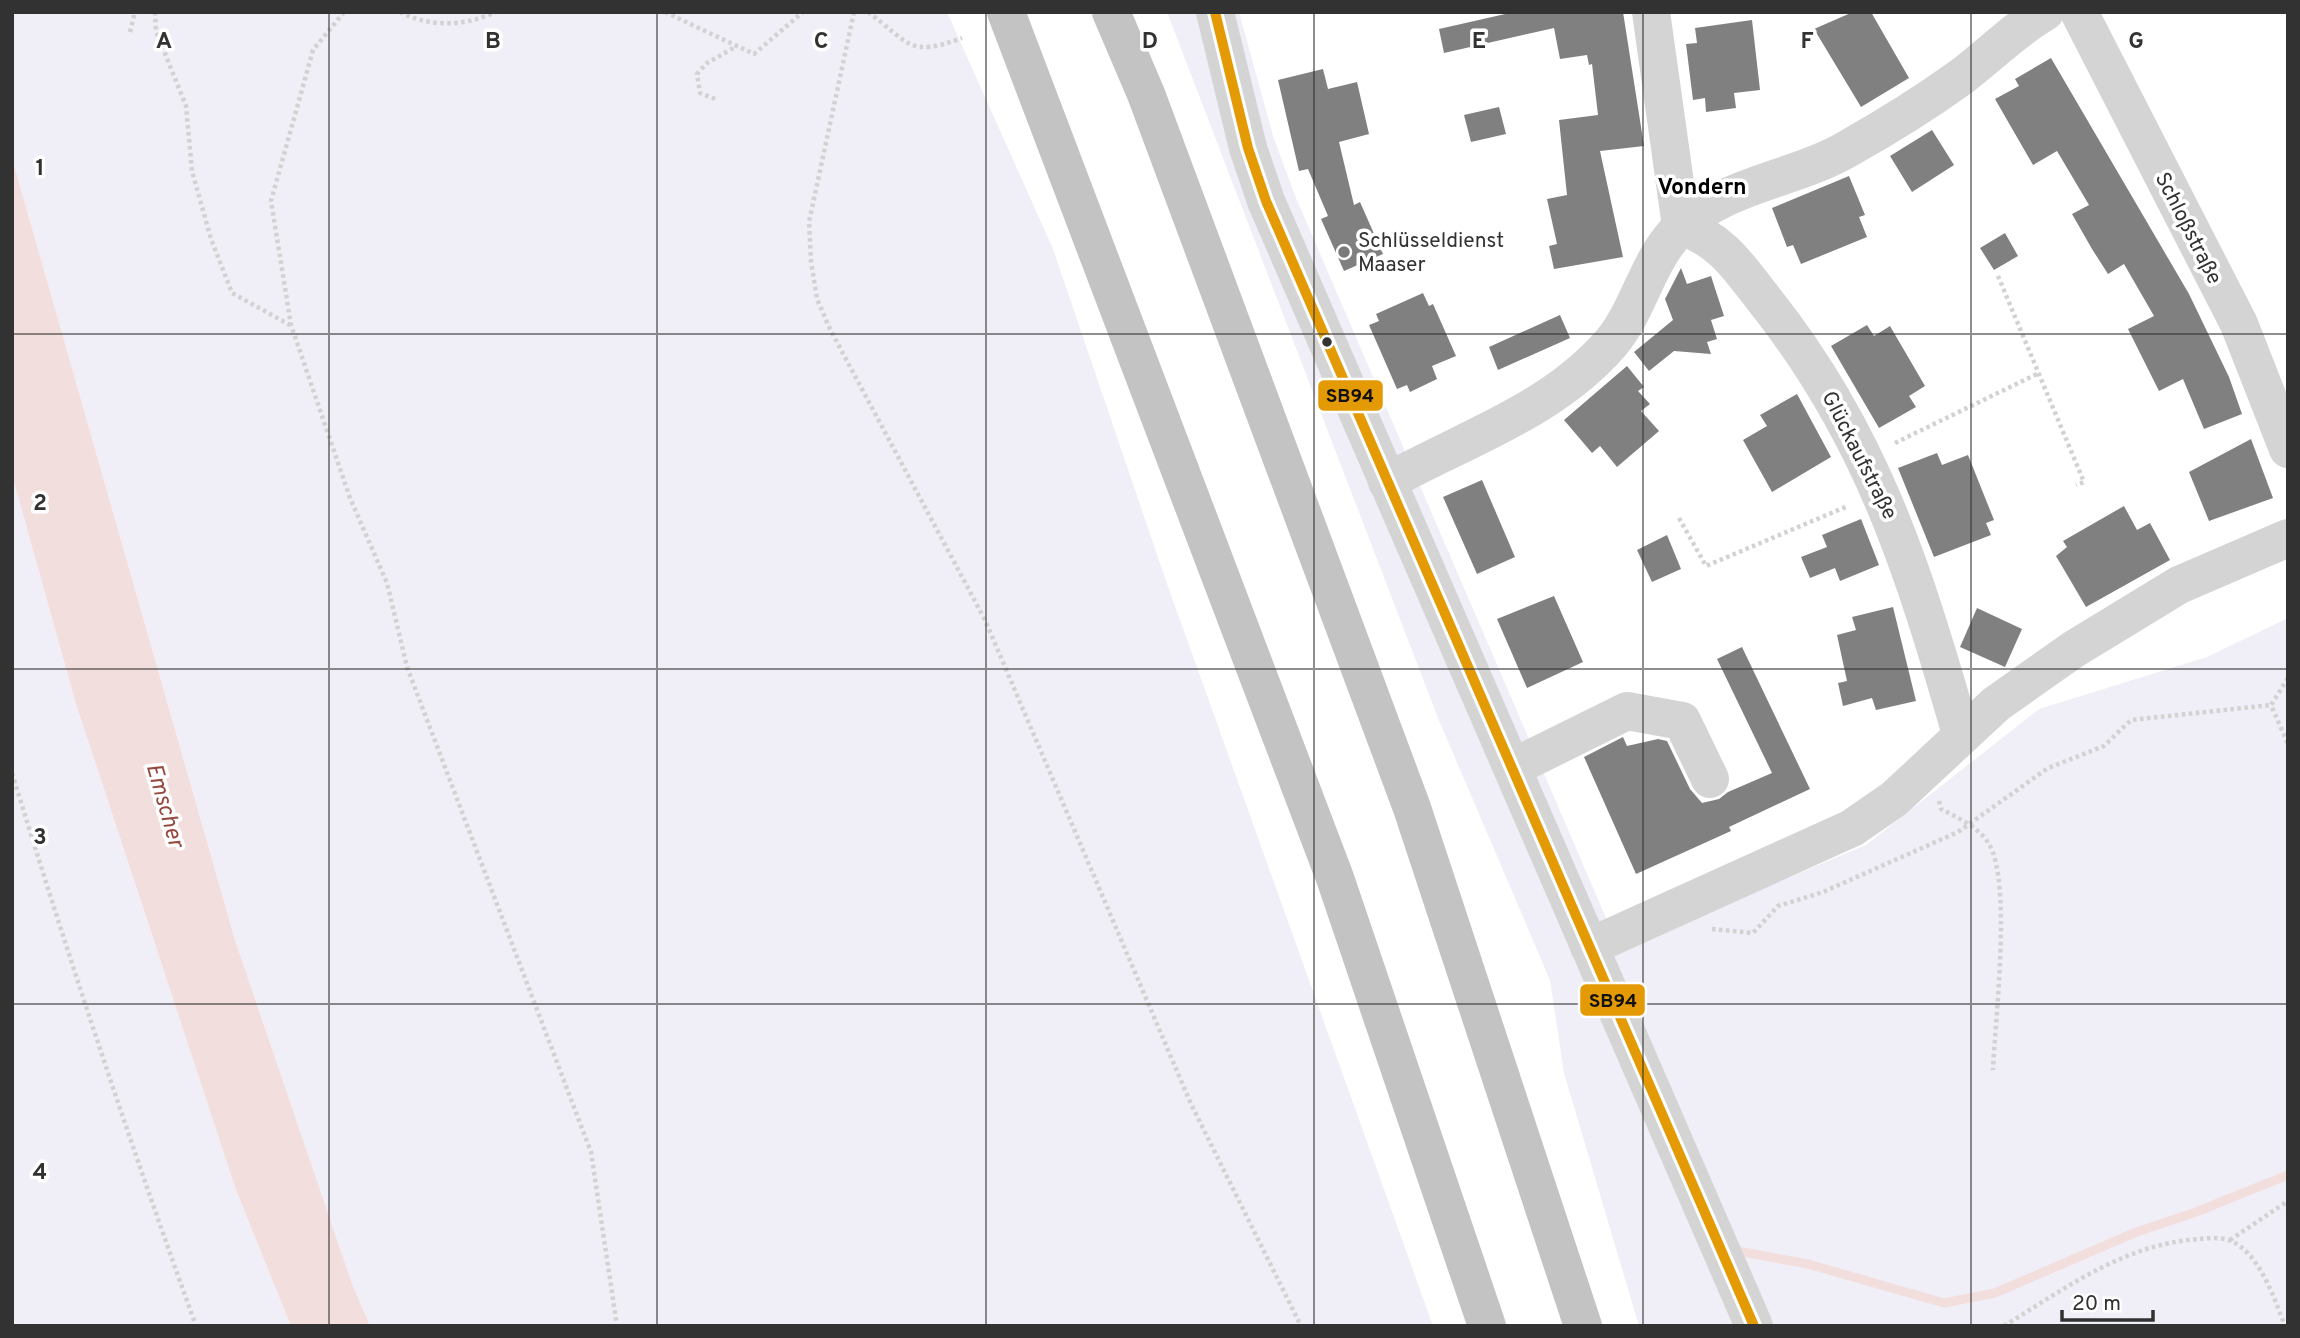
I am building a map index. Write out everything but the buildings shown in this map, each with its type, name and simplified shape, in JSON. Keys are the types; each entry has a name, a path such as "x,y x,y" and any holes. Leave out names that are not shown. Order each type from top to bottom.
{"highway":[{"path":"1006,12 1335,878 1487,1326"},
{"path":"1111,12 1146,94 1412,808 1583,1326"}],"street":[{"path":"1215,12 1248,148 1266,201 1754,1326"},
{"path":"1651,12 1681,226"},
{"path":"1387,482 1495,430 1570,381 1620,331 1657,259 1681,226 1720,201 1817,165 1873,135 1961,76 2045,12"},
{"name":"Schloßstraße","path":"2079,12 2239,324 2288,449"},
{"name":"Glückaufstraße","path":"1681,226 1702,233 1721,245 1815,368 1865,457 1922,598 1961,734"},
{"path":"1589,947 1852,828 1894,799 1933,766 1961,734 1996,704 2122,618 2179,586 2288,538"},
{"path":"1512,768 1627,711 1682,721 1710,779"}],"path":[{"path":"130,32 135,12"},
{"path":"155,12 156,31 186,106 192,171 204,216 232,293 291,325"},
{"path":"344,12 313,50 271,201 291,325 350,498 387,583 407,667 591,1152 617,1326"},
{"path":"400,12 429,22 454,24 473,22 496,12"},
{"path":"665,12 754,54 803,12"},
{"path":"854,12 809,222 810,261 817,299 985,620 1191,1104 1301,1326"},
{"path":"868,12 910,44 932,49 962,38"},
{"path":"715,99 700,93 697,74 708,63 737,46"},
{"path":"1998,276 2084,482 2076,485"},
{"path":"1865,457 2039,373"},
{"path":"1679,518 1706,566 1881,492"},
{"path":"2271,705 2288,678"},
{"path":"2271,705 2288,744"},
{"path":"1708,929 1753,933 1778,906 1823,892 1969,824 2048,768 2104,746 2131,720 2271,705"},
{"path":"1933,766 1941,809 1969,824 1989,844 2002,887 1993,1070"},
{"path":"12,773 91,1028 196,1326"},
{"path":"2230,1240 2288,1201"},
{"path":"2004,1326 2105,1264 2129,1253 2157,1244 2211,1238 2230,1240 2243,1250 2264,1278 2285,1326"}],"shaded area":[{"path":"12,12 947,12 1053,249 1166,581 1433,1326 370,1326 351,1281 235,940 12,158"},
{"path":"1167,12 1239,12 1273,136 1296,198 1619,948 1866,845 2039,709 2207,657 2288,618 2288,1326 1639,1326 1564,1073 1550,980 1438,718"},
{"path":"12,475 76,704 236,1190 291,1326 12,1326"}],"water":[{"name":"Emscher","path":"12,158 235,940 351,1281 370,1326 291,1326 236,1190 76,704 12,475"}],"waterway":[{"path":"1732,1250 1808,1264 1944,1303 1995,1293 2134,1233 2196,1212 2288,1175"}],"transit line":[{"name":"SB94","path":"1215,12 1248,148 1266,201 1754,1326"}],"place":[{"name":"Schlüsseldienst Maaser","path":"1344,252"}],"district":[{"name":"Vondern","path":"1702,186"}]}
